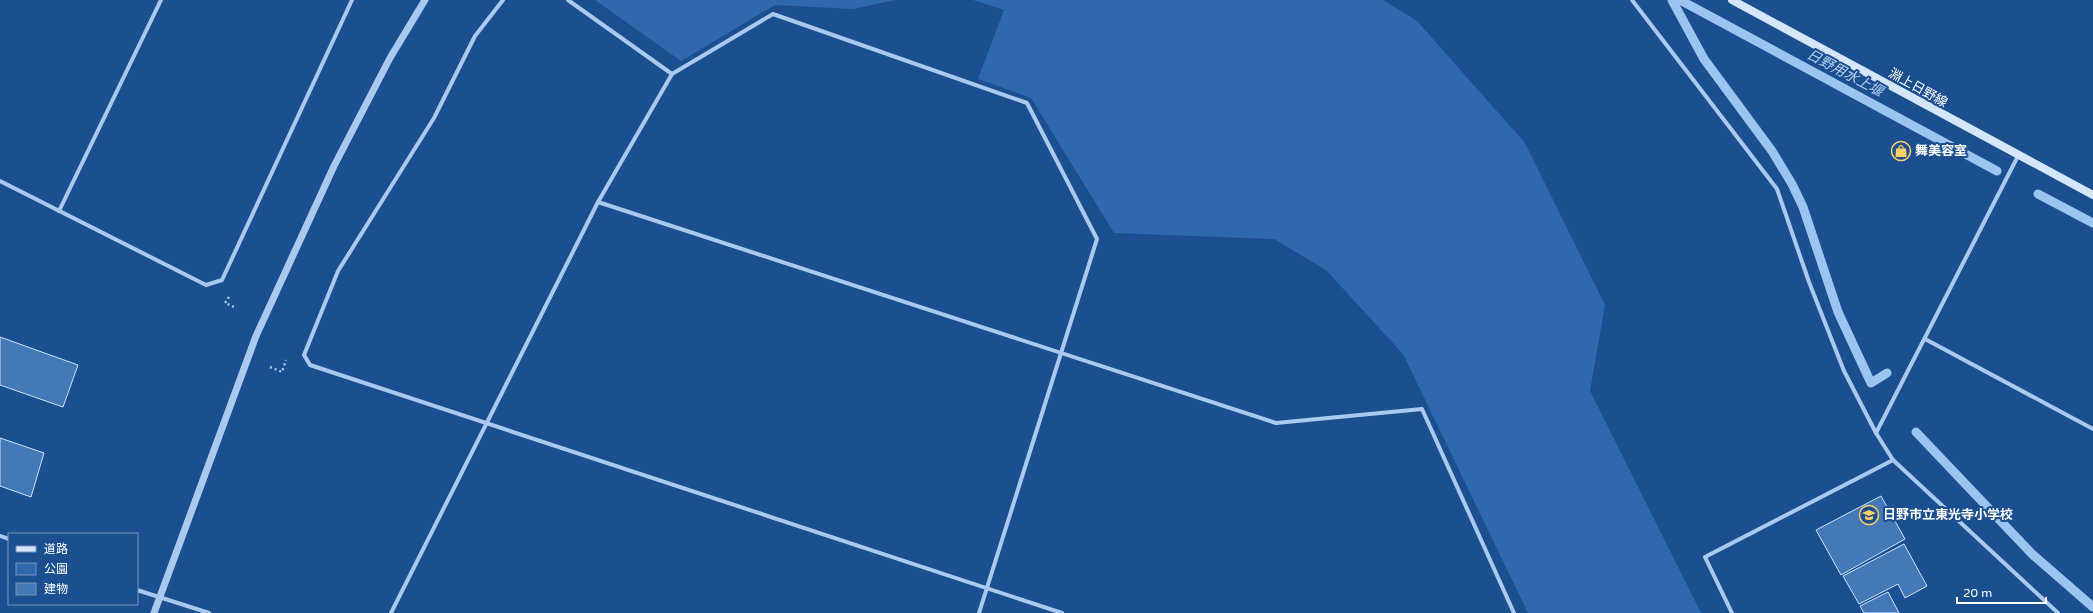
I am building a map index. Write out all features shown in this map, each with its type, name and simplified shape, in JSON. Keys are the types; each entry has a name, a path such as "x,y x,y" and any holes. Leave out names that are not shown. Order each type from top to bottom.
{"main road":[{"name":"淵上日野線","path":"1732,0 2018,156 2093,195"}],"street":[{"path":"59,211 161,0"},
{"path":"0,181 206,285 222,280 352,0"},
{"path":"154,613 256,336 334,166 390,58 425,0"},
{"path":"503,0 475,36 434,118 338,271 304,355 310,365 1062,613"},
{"path":"568,0 672,74"},
{"path":"1632,0 1777,189 1809,282 1838,356 1876,433 1893,460 2058,613"},
{"path":"391,613 598,202 672,74 773,14 1027,104 1097,239 1060,352 988,589 979,613"},
{"path":"1876,433 2018,156"},
{"path":"598,202 1276,423 1422,409 1514,613"},
{"path":"1925,339 2093,429"},
{"path":"1732,613 1705,557 1893,460"},
{"path":"138,590 209,613"}],"path":[{"path":"225,303 234,307"},
{"path":"270,367 282,372 287,359"}],"green space":[{"path":"595,0 896,0 852,9 775,5 681,61"},
{"path":"973,0 1383,0 1417,21 1525,143 1605,305 1590,391 1701,613 1528,613 1403,354 1326,270 1274,239 1114,233 1031,98 978,79 1004,10"}],"building":[{"path":"0,337 78,365 63,407 0,385"},
{"path":"0,438 44,453 31,497 0,486"},
{"path":"1881,496 1905,539 1841,575 1816,530"},
{"path":"1904,544 1927,586 1905,598 1898,584 1859,604 1843,576"},
{"path":"1888,592 1899,613 1864,613 1860,606"}],"waterway":[{"path":"1672,0 1704,59 1772,151 1792,184 1803,207 1838,312 1871,383 1887,373"},
{"name":"日野用水上堰","path":"1680,0 1997,171"},
{"name":"日野用水上堰","path":"2038,194 2093,223"},
{"path":"1916,432 2032,554 2093,607"}],"place":[{"name":"舞美容室","path":"1901,151"},
{"name":"日野市立東光寺小学校","path":"1869,515"}]}
